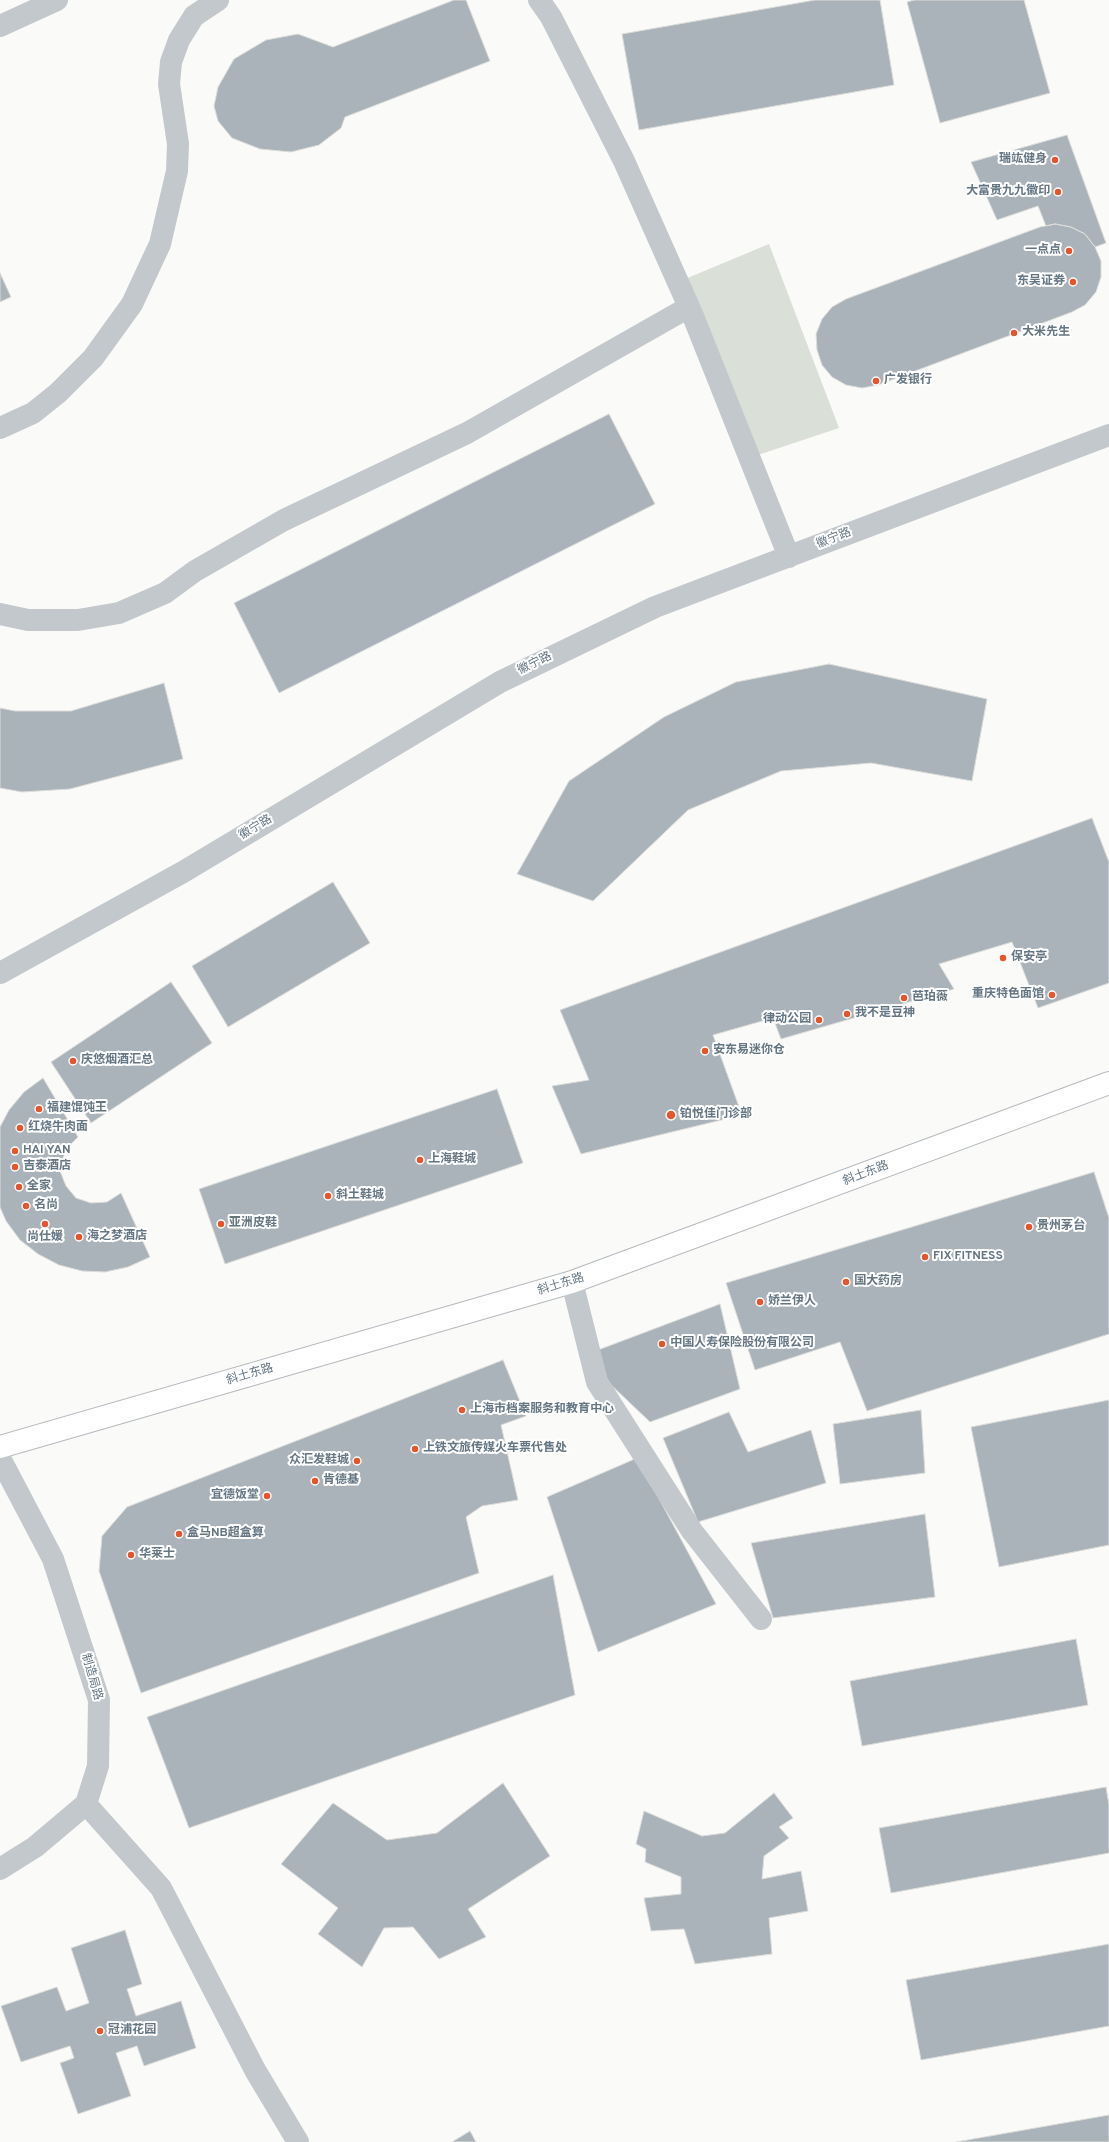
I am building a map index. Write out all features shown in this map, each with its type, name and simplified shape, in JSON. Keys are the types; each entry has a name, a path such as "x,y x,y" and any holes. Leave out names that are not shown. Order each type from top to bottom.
{"main road":[{"name":"斜土东路","path":"0,1447 572,1282 1109,1083"}],"street":[{"path":"0,26 57,0"},
{"path":"0,428 33,413 58,393 92,358 132,304 160,244 176,171 178,144 169,84 171,62 179,40 194,16 218,0"},
{"path":"539,0 551,17 624,161 689,306 788,556"},
{"path":"0,614 28,620 78,620 120,613 165,593 195,571 284,520 467,433 689,306"},
{"name":"徽宁路","path":"0,973 183,872 500,682 655,607 1109,435"},
{"path":"572,1282 597,1382 692,1531 760,1619"},
{"name":"制造局路","path":"0,1458 53,1559 99,1700 98,1766 86,1804"},
{"path":"0,1869 36,1847 86,1804 161,1888 255,2070 298,2142"}],"shaded area":[{"path":"769,244 839,428 749,458 678,282"}],"building":[{"path":"454,0 466,0 490,61 345,117 341,128 319,145 291,152 260,149 232,138 218,121 214,106 218,87 234,59 266,40 298,34 333,47"},
{"path":"815,0 880,0 894,85 639,130 622,34"},
{"path":"914,0 1024,0 1050,93 940,123 907,2"},
{"path":"1067,135 1106,243 1095,247 1085,234 1071,227 1055,224 1046,226 1038,206 997,220 971,162"},
{"path":"1055,224 1071,227 1085,234 1095,247 1101,261 1101,277 1096,292 1085,305 1072,312 878,385 862,388 846,385 832,377 822,365 817,350 816,334 822,319 832,307 846,299 1040,227"},
{"path":"0,273 11,297 0,302"},
{"path":"609,414 655,504 279,693 234,603"},
{"path":"829,664 987,699 972,781 871,763 781,771 688,810 593,901 517,874 569,781 664,717 736,682"},
{"path":"164,683 183,759 70,789 22,792 0,788 0,708 15,711 71,711"},
{"path":"1092,818 1109,862 1109,983 1038,1008 1012,942 939,964 954,989 781,1039 773,1018 713,1035 742,1115 581,1154 552,1086 589,1080 560,1010"},
{"path":"333,882 370,943 228,1027 192,966"},
{"path":"171,982 212,1043 91,1123 51,1062"},
{"path":"43,1078 78,1137 67,1148 61,1163 60,1171 66,1186 76,1198 91,1203 107,1202 121,1193 150,1257 128,1267 105,1272 82,1271 59,1265 38,1254 20,1240 6,1221 0,1207 0,1127 9,1110 24,1092"},
{"path":"497,1089 523,1163 225,1264 199,1189"},
{"path":"1094,1172 1109,1218 1109,1334 867,1411 840,1342 755,1370 726,1283"},
{"path":"720,1304 740,1389 650,1422 608,1382 598,1350"},
{"path":"503,1360 526,1416 501,1425 518,1500 482,1506 466,1517 479,1573 141,1693 99,1571 102,1536 127,1507"},
{"path":"1109,1400 1109,1545 999,1567 971,1427"},
{"path":"921,1410 925,1473 840,1484 833,1424"},
{"path":"729,1412 748,1452 811,1430 826,1483 698,1522 663,1438"},
{"path":"637,1458 716,1604 598,1652 547,1497"},
{"path":"925,1514 935,1597 773,1618 751,1543"},
{"path":"553,1575 575,1695 189,1828 147,1717"},
{"path":"1076,1639 1088,1705 862,1746 850,1681"},
{"path":"503,1783 550,1856 468,1909 486,1937 439,1959 413,1927 384,1928 362,1967 318,1934 338,1908 281,1864 333,1803 387,1840 437,1833"},
{"path":"1106,1787 1109,1805 1109,1853 891,1893 879,1828"},
{"path":"774,1793 793,1818 779,1827 789,1838 764,1856 762,1879 801,1871 808,1911 769,1918 772,1954 695,1964 684,1929 651,1931 644,1898 681,1894 681,1877 645,1862 646,1849 636,1844 644,1811 702,1836 725,1833"},
{"name":"冠浦花园","path":"125,1930 142,1984 127,1989 136,2016 181,2001 196,2048 144,2066 137,2046 116,2053 131,2096 78,2114 60,2063 74,2058 70,2046 21,2062 1,2006 57,1987 66,2011 89,2003 71,1948"},
{"path":"1109,1944 1109,2026 921,2060 906,1980"},
{"path":"1109,2115 1109,2142 956,2142"},
{"path":"470,2131 476,2142 452,2142"}],"place":[{"name":"瑞竑健身","path":"1055,160"},
{"name":"大富贵九九徽印","path":"1058,192"},
{"name":"一点点","path":"1069,251"},
{"name":"东吴证券","path":"1073,282"},
{"name":"大米先生","path":"1014,333"},
{"name":"广发银行","path":"876,381"},
{"name":"保安亭","path":"1003,958"},
{"name":"重庆特色面馆","path":"1052,995"},
{"name":"芭珀薇","path":"904,998"},
{"name":"我不是豆神","path":"847,1014"},
{"name":"律动公园","path":"819,1020"},
{"name":"安东易迷你仓","path":"705,1051"},
{"name":"庆悠烟酒汇总","path":"73,1061"},
{"name":"福建馄饨王","path":"39,1109"},
{"name":"铂悦佳门诊部","path":"671,1115"},
{"name":"红烧牛肉面","path":"20,1128"},
{"name":"HAI YAN","path":"15,1151"},
{"name":"上海鞋城","path":"420,1160"},
{"name":"吉泰酒店","path":"15,1167"},
{"name":"全家","path":"19,1187"},
{"name":"斜土鞋城","path":"328,1196"},
{"name":"名尚","path":"26,1206"},
{"name":"尚仕媛","path":"45,1224"},
{"name":"亚洲皮鞋","path":"221,1224"},
{"name":"贵州茅台","path":"1029,1227"},
{"name":"海之梦酒店","path":"79,1237"},
{"name":"FIX FITNESS","path":"925,1257"},
{"name":"国大药房","path":"846,1282"},
{"name":"娇兰伊人","path":"760,1302"},
{"name":"中国人寿保险股份有限公司","path":"662,1344"},
{"name":"上海市档案服务和教育中心","path":"462,1410"},
{"name":"上铁文旅传媒火车票代售处","path":"415,1449"},
{"name":"众汇发鞋城","path":"357,1461"},
{"name":"肯德基","path":"315,1481"},
{"name":"宜德饭堂","path":"267,1496"},
{"name":"盒马NB超盒算","path":"179,1534"},
{"name":"华莱士","path":"131,1555"},
{"name":"冠浦花园","path":"100,2031"}]}
